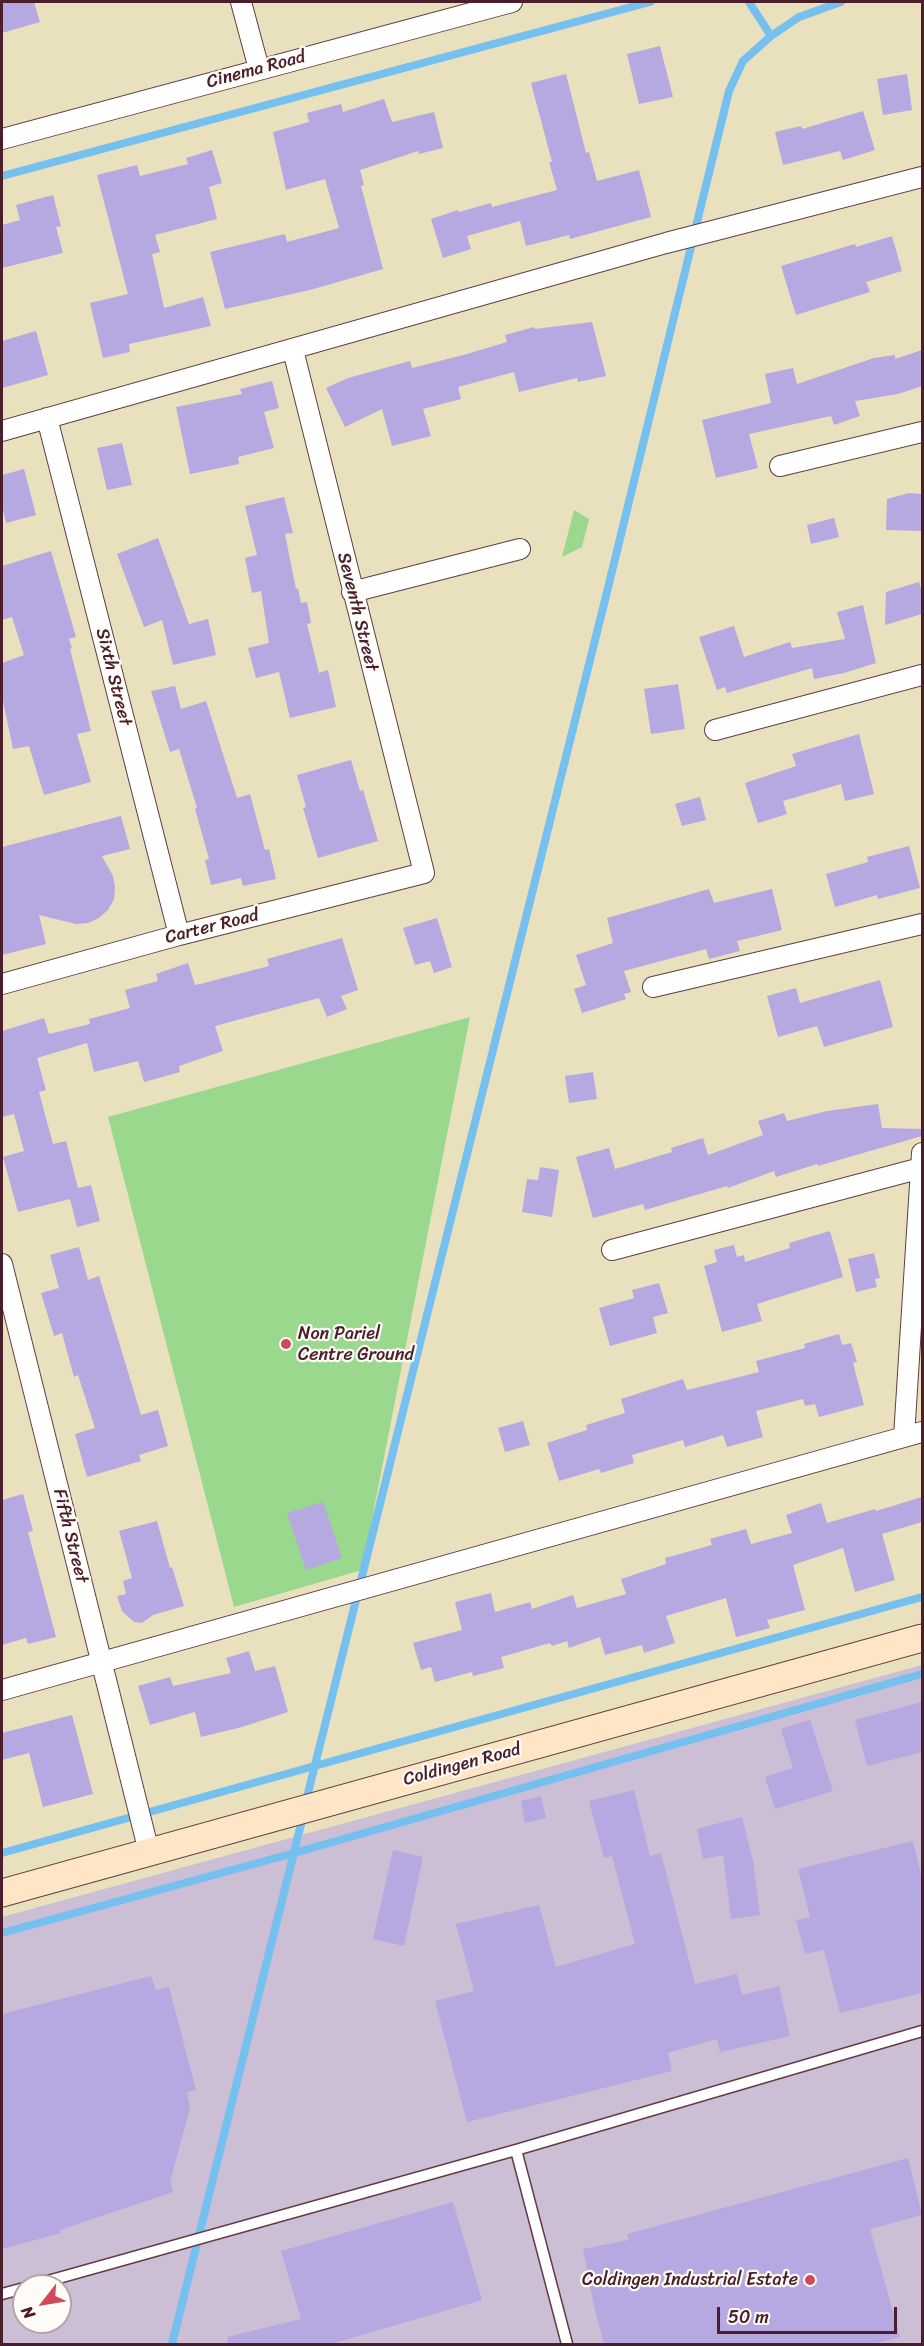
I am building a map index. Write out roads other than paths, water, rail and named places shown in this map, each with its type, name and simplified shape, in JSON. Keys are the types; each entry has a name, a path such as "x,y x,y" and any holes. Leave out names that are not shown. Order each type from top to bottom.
{"street":[{"path":"241,2 259,69"},
{"name":"Cinema Road","path":"2,139 512,2"},
{"path":"2,430 293,350 666,243 922,177"},
{"name":"Seventh Street","path":"293,350 424,873"},
{"name":"Sixth Street","path":"47,418 179,935"},
{"path":"780,466 922,432"},
{"path":"352,592 520,549"},
{"path":"715,730 922,675"},
{"name":"Carter Road","path":"2,984 179,935 424,873"},
{"path":"653,987 922,924"},
{"path":"2,1690 913,1435 922,1160 612,1250"},
{"name":"Fifth Street","path":"2,1264 146,1842"},
{"name":"Coldingen Road","path":"2,1893 146,1842 922,1638"}],"lane":[{"path":"72,2274 516,2150 922,2031"},
{"path":"516,2150 567,2344"}],"waterway":[{"path":"2,176 650,2"},
{"path":"749,2 771,36"},
{"path":"306,1801 606,596 729,91 743,61 771,36 799,17 841,2"},
{"path":"2,1853 922,1597"},
{"path":"2,1933 294,1853 922,1674"},
{"path":"172,2344 303,1816"}],"place":[{"name":"Non Pariel Centre Ground","path":"286,1344"},
{"name":"Coldingen Industrial Estate","path":"810,2280"}]}
